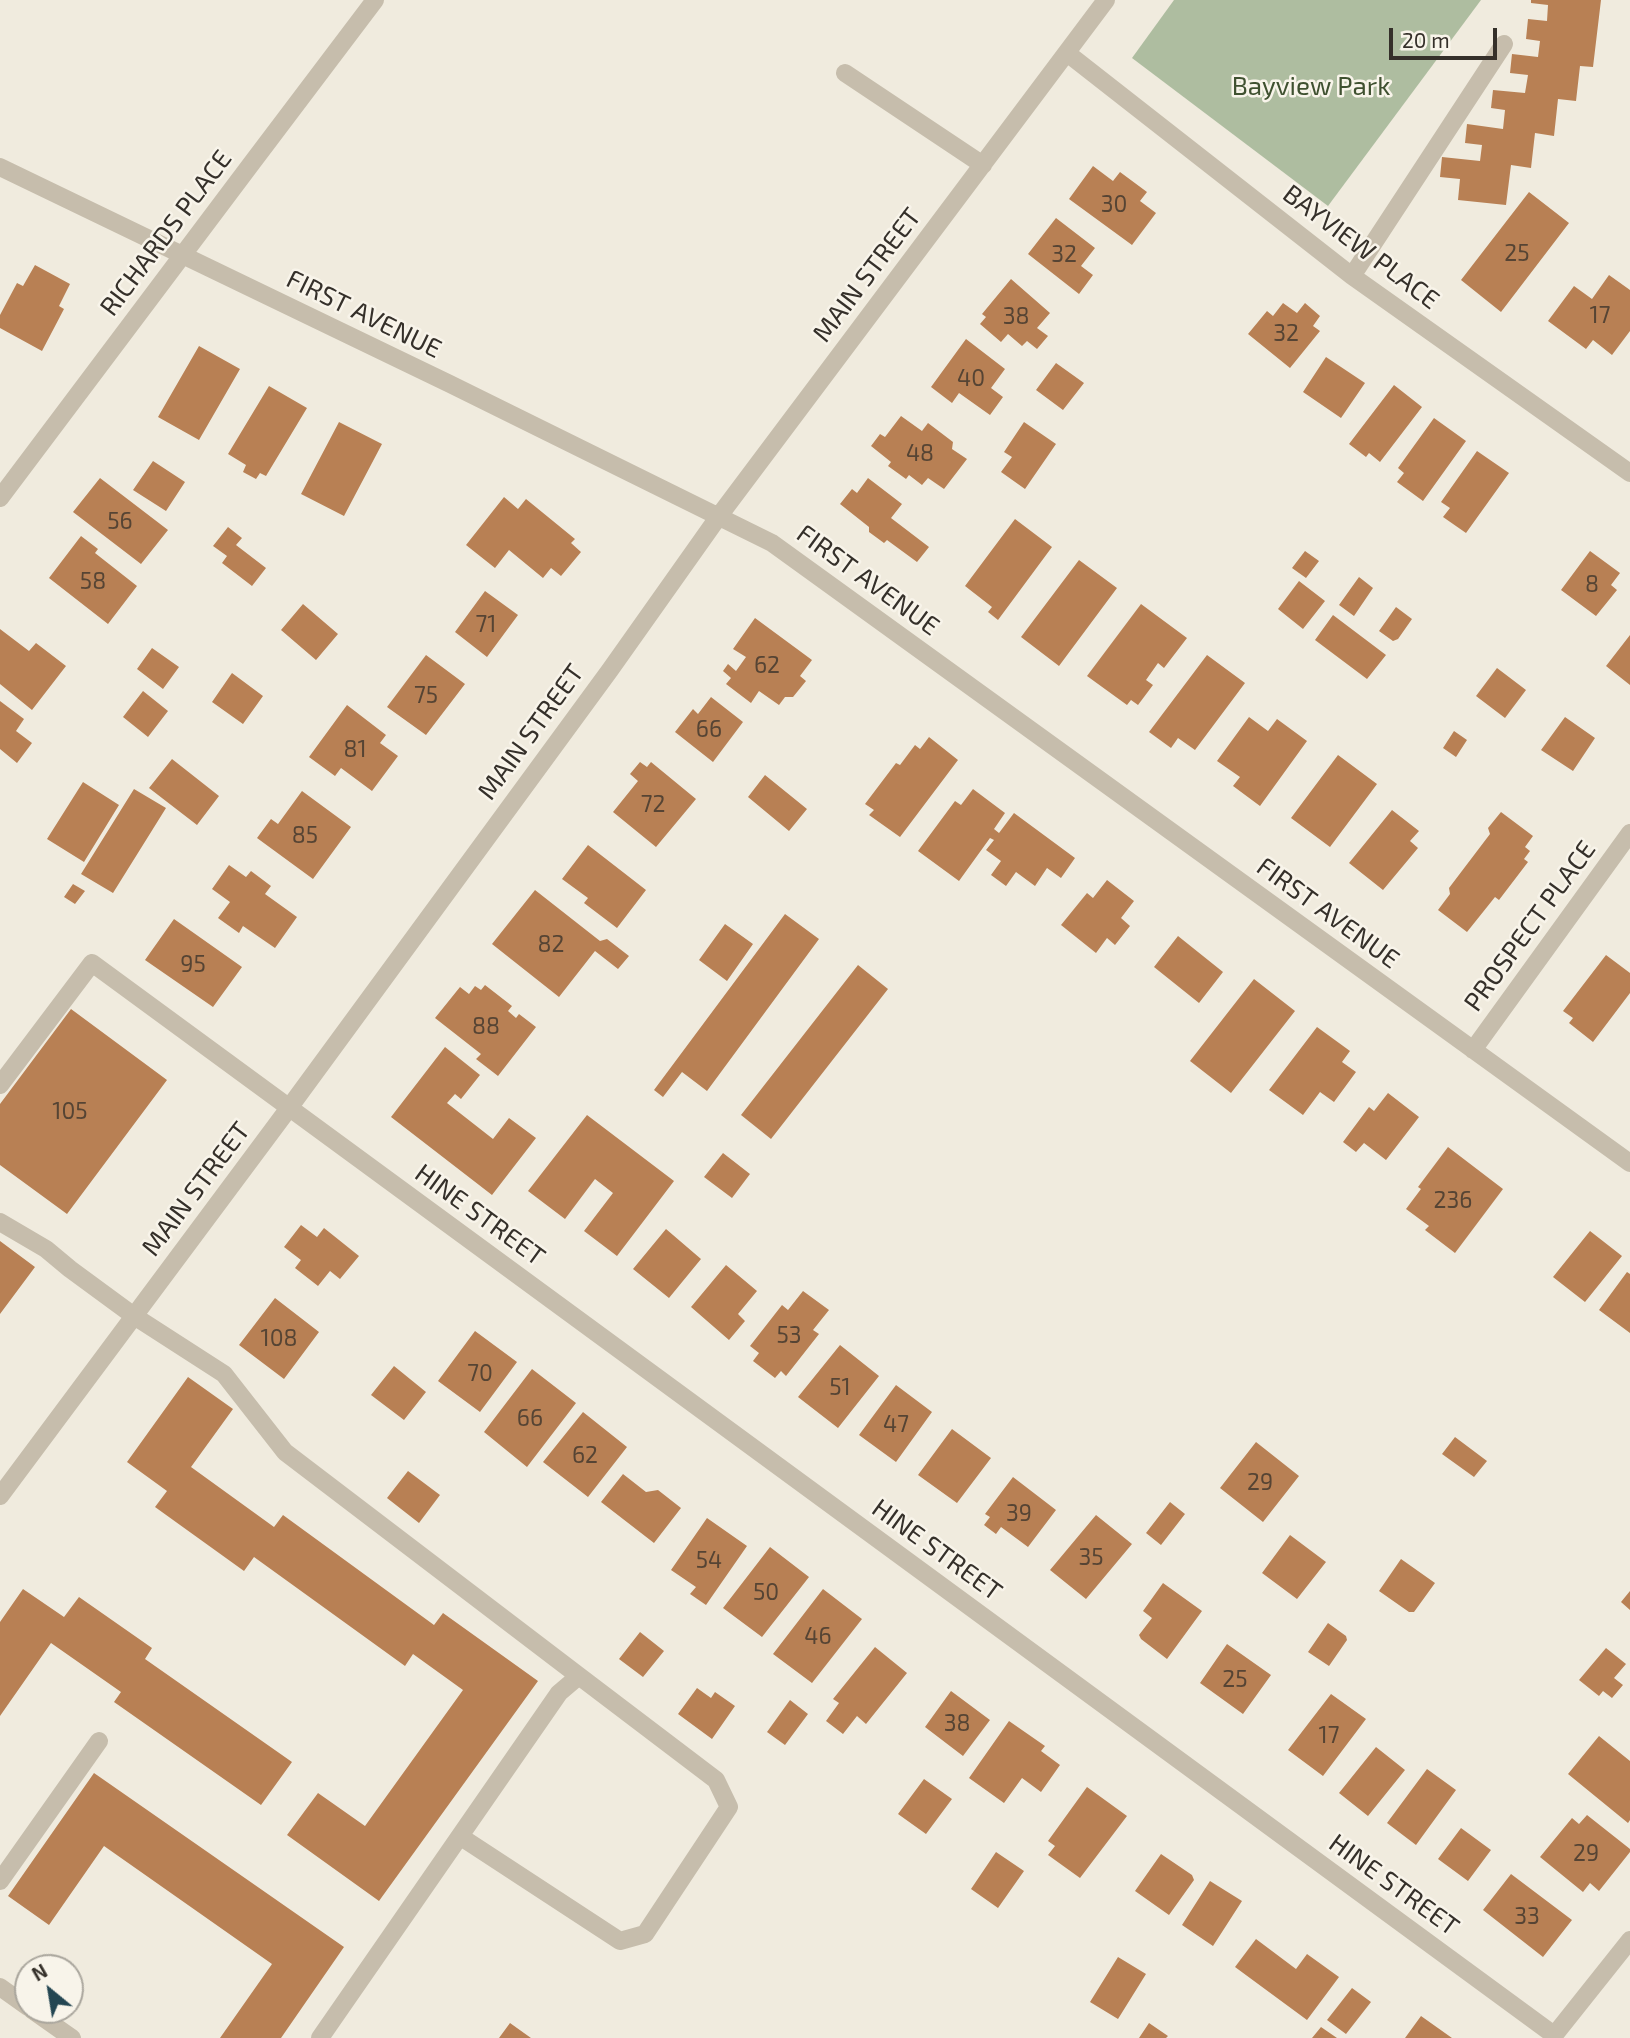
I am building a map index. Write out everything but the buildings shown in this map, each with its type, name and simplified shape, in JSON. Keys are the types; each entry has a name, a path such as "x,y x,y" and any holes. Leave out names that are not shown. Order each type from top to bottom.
{"street":[{"name":"RICHARDS PLACE","path":"0,498 374,0"},
{"name":"MAIN STREET","path":"0,1496 289,1108 719,516 1106,0"},
{"path":"1352,276 1504,44"},
{"name":"BAYVIEW PLACE","path":"1067,53 1352,276 1630,473"},
{"path":"845,73 983,165"},
{"name":"FIRST AVENUE","path":"0,167 772,543 1630,1163"},
{"name":"PROSPECT PLACE","path":"1473,1050 1630,833"},
{"name":"HINE STREET","path":"0,1085 92,962 1553,2037"},
{"path":"0,1222 46,1249 134,1316 224,1374 285,1452 716,1780 729,1807 645,1934 620,1941 461,1837"},
{"path":"320,2038 559,1693 579,1676"},
{"path":"0,1881 99,1741"},
{"path":"1553,2037 1630,1940"},
{"path":"52,2024 72,2038"}],"green space":[{"name":"Bayview Park","path":"1174,0 1481,0 1328,206 1132,58"}]}
